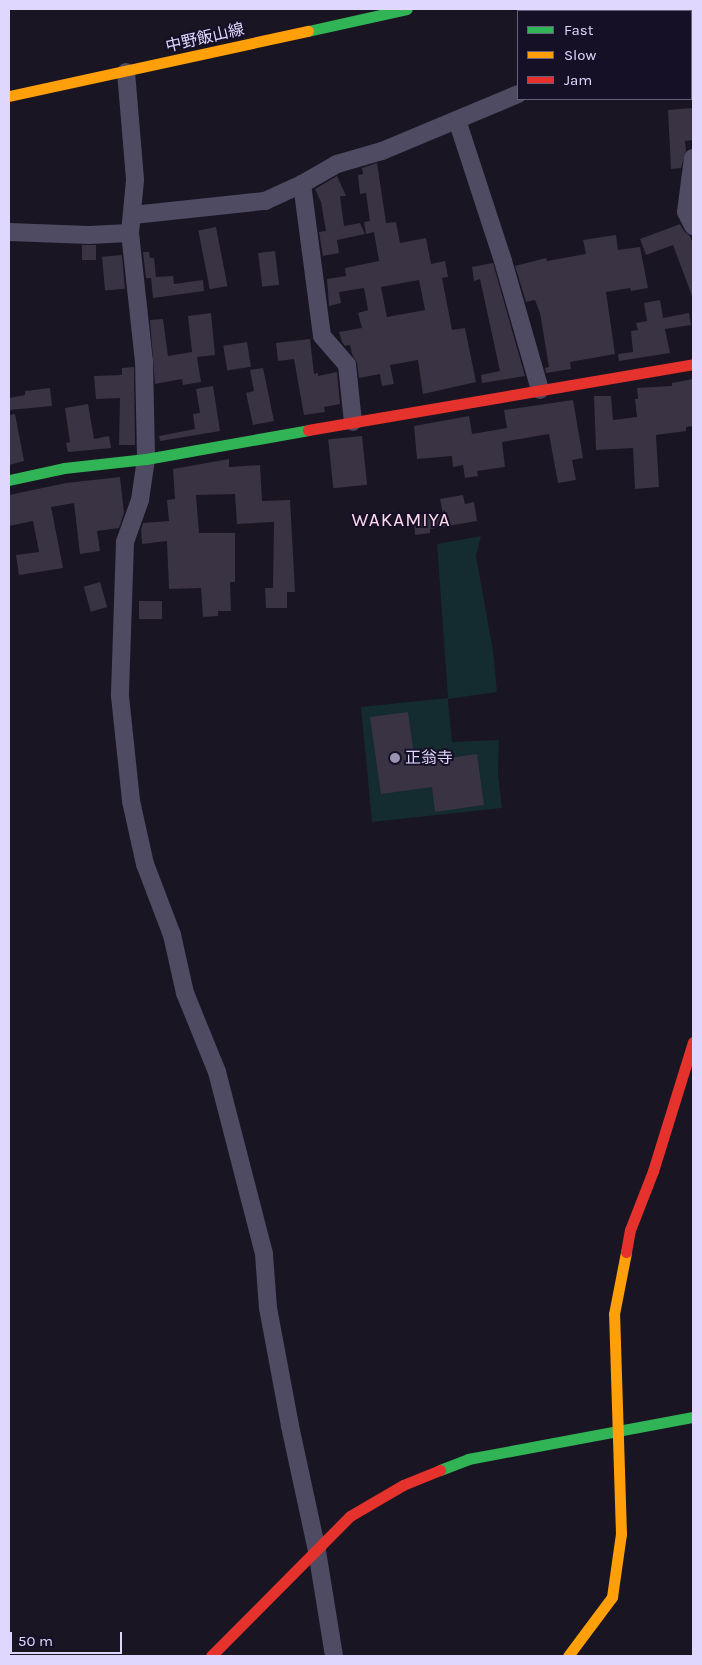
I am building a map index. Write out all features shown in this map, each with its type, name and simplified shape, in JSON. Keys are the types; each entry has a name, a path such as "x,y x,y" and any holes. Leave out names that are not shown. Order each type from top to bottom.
{"street":[{"name":"中野飯山線","path":"9,96 126,72 407,9"},
{"path":"126,72 134,180 131,224 144,361 146,459 140,500 124,542 120,696 131,801 145,864 172,935 184,993 217,1072 264,1254 268,1308 290,1426 317,1551 334,1656"},
{"path":"9,232 89,235 131,224 265,200 302,184 336,164 382,151 517,94"},
{"path":"457,120 503,261 540,390"},
{"path":"693,158 686,212 693,226"},
{"path":"302,184 322,336 347,365 353,422"},
{"path":"9,480 64,468 146,459 693,364"},
{"path":"568,1656 612,1597 621,1534 614,1314 630,1230 653,1171 693,1042"},
{"path":"211,1656 350,1516 403,1484 459,1462 693,1417"}],"green space":[{"path":"481,536 476,556 493,651 497,692 448,699 452,742 499,740 498,774 502,808 372,822 361,707 448,698 437,544"}],"building":[{"path":"693,108 693,140 685,141 686,151 681,168 671,169 668,110"},
{"path":"377,163 386,223 396,222 400,243 426,238 431,264 445,261 448,277 442,278 452,330 465,328 476,382 423,394 418,360 390,365 394,384 382,386 380,374 359,378 357,363 350,345 345,346 339,332 362,328 358,313 368,310 364,288 339,292 341,303 329,306 327,279 346,276 345,268 379,261 374,232 366,234 364,222 370,221 366,193 360,194 358,175 363,174 362,168","holes":["419,280 425,310 387,317 381,287"]},
{"path":"337,176 346,196 340,196 344,226 360,223 365,234 337,240 339,253 323,256 319,232 326,231 321,202 315,189"},
{"path":"680,224 690,236 693,244 692,296 673,245 646,255 640,239"},
{"path":"216,227 227,286 210,289 198,230"},
{"path":"616,235 618,250 640,247 648,288 631,291 630,288 606,292 615,354 570,362 571,369 546,373 545,368 549,367 540,313 535,300 526,302 515,266 546,258 547,261 586,254 583,240"},
{"path":"82,245 96,245 96,260 82,260"},
{"path":"275,251 279,285 262,287 258,253"},
{"path":"143,252 149,252 150,258 154,258 156,277 173,276 174,284 203,280 204,291 153,298 151,278 146,278"},
{"path":"122,255 125,289 105,291 102,257"},
{"path":"493,263 525,376 482,383 481,375 500,371 480,279 474,281 472,267"},
{"path":"660,300 663,318 689,313 691,325 665,329 670,353 619,361 618,354 633,352 631,331 638,330 636,323 647,321 644,303"},
{"path":"211,313 215,355 197,357 201,382 183,385 182,379 155,384 150,320 163,319 168,356 192,352 188,316"},
{"path":"310,339 314,374 318,373 318,376 337,372 340,404 324,407 325,412 304,415 294,359 278,361 276,343"},
{"path":"247,342 251,367 227,370 223,346"},
{"path":"134,367 135,445 119,445 120,398 96,399 94,376 122,375 122,368"},
{"path":"263,368 274,421 253,425 246,393 254,391 250,370"},
{"path":"693,379 693,426 686,427 686,431 656,435 659,487 635,489 633,448 596,450 594,396 611,396 613,420 637,417 635,399 638,399 637,388 672,386 672,383"},
{"path":"213,386 220,431 160,441 159,436 195,429 193,414 200,413 196,389"},
{"path":"50,388 52,406 9,410 9,398 25,395 25,391"},
{"path":"573,400 583,458 572,460 576,480 558,483 549,434 502,442 505,467 477,471 478,476 465,478 463,465 453,467 452,456 417,459 414,426 469,416 472,434 507,428 504,410"},
{"path":"88,404 94,439 109,436 111,448 68,452 66,443 70,442 65,408"},
{"path":"15,414 24,461 9,465 9,415"},
{"path":"362,436 367,485 333,488 328,440"},
{"path":"229,459 229,467 260,465 262,501 290,500 295,592 287,592 287,608 266,608 265,588 273,588 274,522 237,524 235,494 196,495 199,533 235,533 235,582 230,582 231,611 218,611 218,616 203,617 201,588 169,589 167,541 142,544 141,530 143,523 169,521 167,500 175,499 173,469"},
{"path":"120,477 124,513 119,528 97,531 100,551 80,554 74,503 51,507 63,568 19,575 16,555 39,552 33,521 9,526 9,495 66,483"},
{"path":"463,495 465,504 474,502 477,521 430,529 430,533 415,535 414,516 443,514 440,499"},
{"path":"100,582 107,607 91,612 84,587"},
{"path":"139,601 162,601 162,619 139,619"},
{"name":"正翁寺","path":"408,712 415,763 477,754 484,805 435,812 432,787 381,794 370,717"}],"traffic: fast":[{"path":"308,31 407,9"},
{"path":"9,480 64,468 146,459 308,430"},
{"path":"440,1470 468,1459 693,1417"}],"traffic: slow":[{"path":"9,96 308,31"},
{"path":"568,1656 612,1597 621,1534 614,1314 626,1252"}],"traffic: jam":[{"path":"308,430 693,364"},
{"path":"626,1252 630,1230 653,1171 693,1042"},
{"path":"211,1656 350,1516 403,1485 440,1470"}],"place":[{"name":"正翁寺","path":"395,758"}],"district":[{"name":"WAKAMIYA","path":"401,521"}]}
